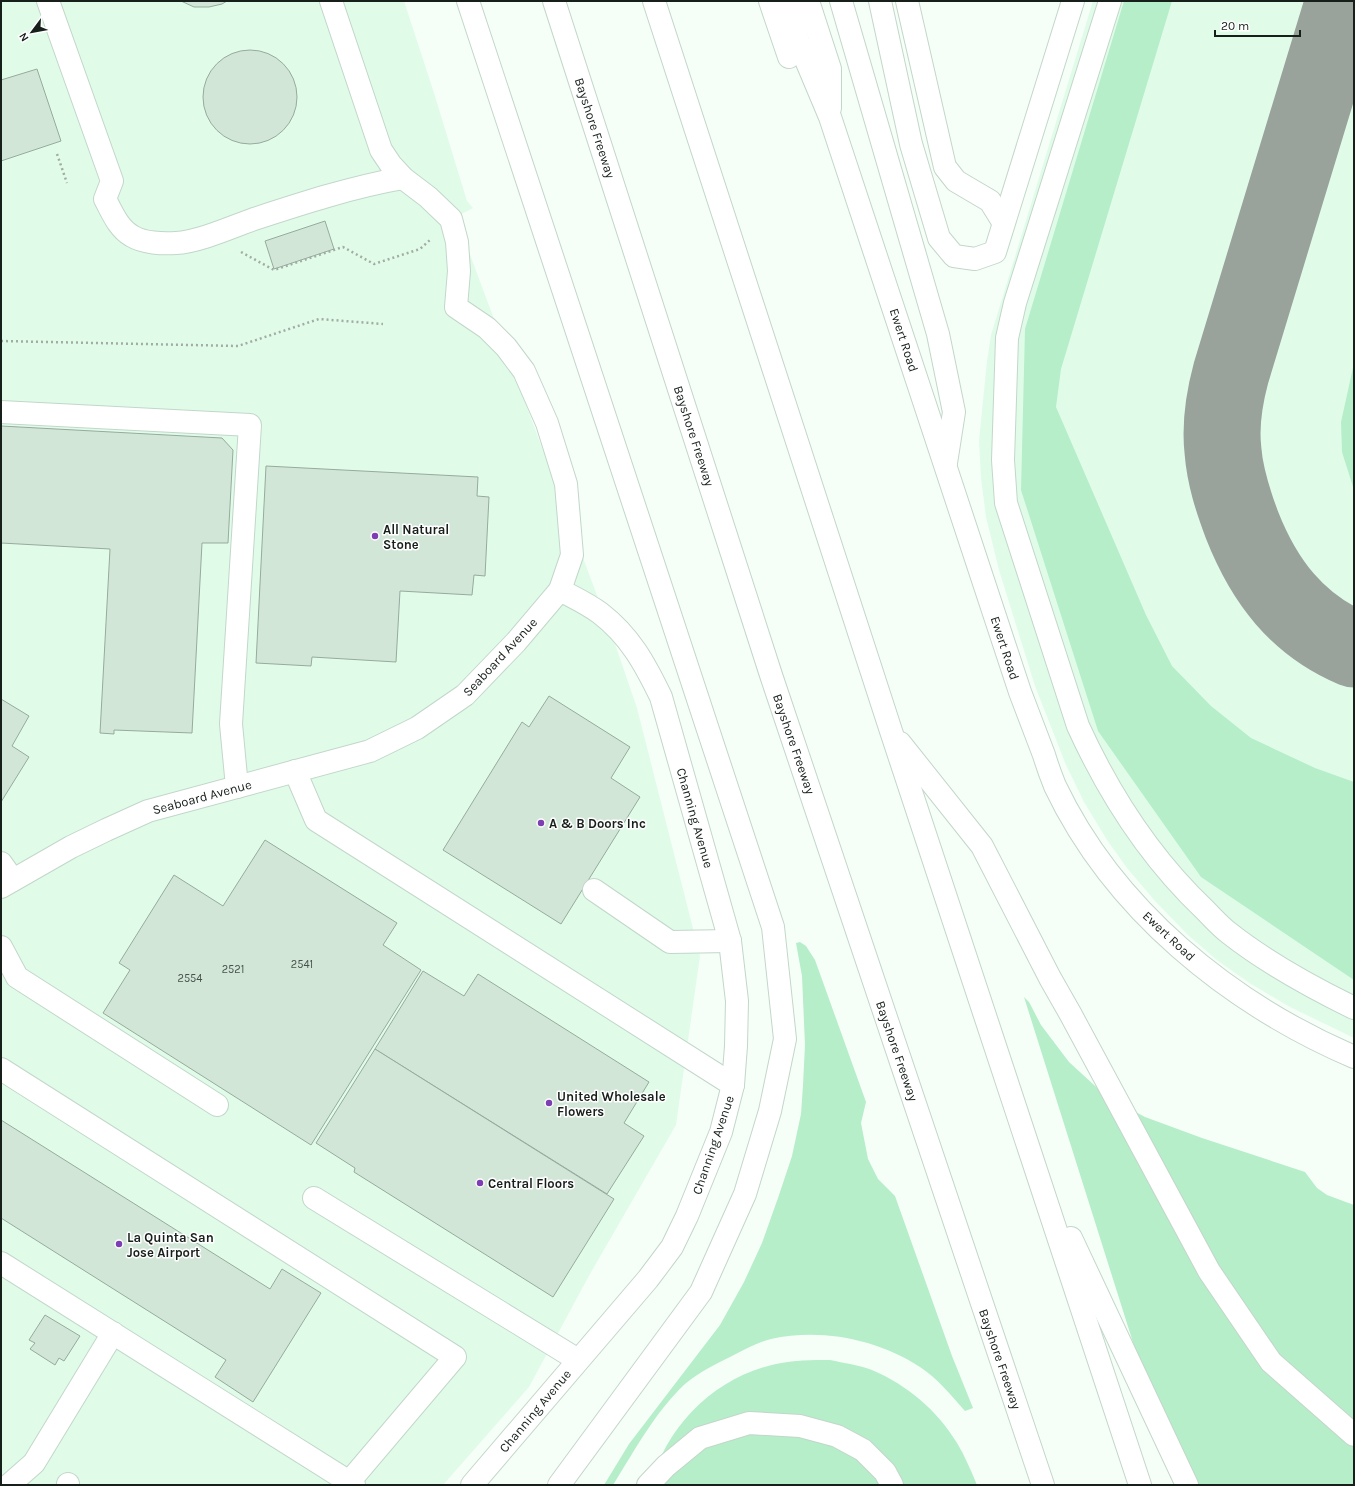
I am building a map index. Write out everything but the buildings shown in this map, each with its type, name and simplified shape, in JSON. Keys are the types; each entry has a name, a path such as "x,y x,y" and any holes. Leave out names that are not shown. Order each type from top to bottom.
{"main road":[{"path":"48,1 112,182 105,199 115,220 131,236 153,243 177,243 198,238 307,202 378,182 403,178"},
{"path":"331,1 381,150 391,165 403,178 428,197 452,219 454,230"},
{"path":"468,1 773,927 785,1039 770,1111 745,1194 701,1292 559,1485"},
{"name":"Bayshore Freeway","path":"554,1 771,675 1043,1485"},
{"path":"654,1 891,731 1140,1485"},
{"name":"Ewert Road","path":"770,1 787,54 830,117"},
{"name":"Ewert Road","path":"788,1 798,41 830,117 1020,692 1055,785 1085,839 1130,899 1170,939 1212,975 1296,1030 1354,1057"},
{"name":"Ewert Road","path":"808,1 830,69 830,117"},
{"path":"841,1 938,334 954,412 946,467"},
{"path":"880,1 911,144 939,238 954,256 975,259 995,252 1073,1"},
{"path":"907,1 945,167 956,181 990,201 1004,222"},
{"path":"1110,1 1015,303 1007,338 1003,460 1006,503 1078,726 1094,761 1120,806 1153,852 1183,889 1228,933 1289,974 1354,1008"},
{"name":"Seaboard Avenue","path":"5,877 148,811 370,751 417,728 465,695 516,642 560,590 572,555 566,484 547,423 524,371 506,347 487,328 456,307 459,271 457,242 454,230"},
{"path":"1,412 250,425 230,724 237,787"},
{"name":"Channing Avenue","path":"472,1485 648,1279 672,1247 687,1216 721,1132 733,1085 737,1001 730,941 661,696 644,662 624,635 600,612 560,590"},
{"path":"891,731 982,846 1050,978 1208,1271 1271,1362 1354,1435"},
{"path":"295,771 316,820 733,1085"},
{"path":"594,890 670,942 730,941"},
{"path":"1,947 17,977 217,1104"},
{"path":"1,1070 455,1357 351,1484 1,1263"},
{"path":"1029,1149 1187,1485"},
{"path":"314,1198 578,1360"},
{"path":"10,1485 34,1463 114,1333"},
{"path":"648,1485 666,1466 700,1438 749,1423 800,1426 837,1436 863,1450 885,1472 892,1485"}],"path":[{"path":"57,154 67,183"},
{"path":"236,249 274,270 343,248 374,264 420,249 435,236 454,230"},
{"path":"1,341 238,346 319,319 383,324"}],"shaded area":[{"path":"1,1 404,1 467,201 473,208 456,217 614,641 637,708 700,956 676,1125 590,1274 529,1387 443,1485 1,1485"},
{"path":"1093,1 1354,1 1354,1038 1290,1007 1251,984 1218,961 1188,935 1155,901 1127,868 1107,840 1084,802 1066,765 1035,686 999,570 986,517 981,478 979,441 991,335"}],"green space":[{"path":"1124,1 1172,1 1061,369 1056,407 1146,615 1172,666 1211,706 1251,738 1315,768 1354,782 1354,980 1201,877 1098,731 1021,490 1025,329"},
{"path":"1354,363 1354,490 1342,452 1341,422"},
{"path":"800,942 806,946 815,960 866,1102 861,1123 868,1159 878,1179 895,1196 952,1356 973,1408 965,1411 926,1371 886,1349 848,1338 829,1336 809,1335 771,1339 751,1346 714,1365 685,1384 655,1419 613,1485 604,1485 629,1444 720,1325 744,1282 762,1243 792,1156 801,1114 805,1045 802,976 796,943"},
{"path":"1024,997 1029,1002 1041,1025 1069,1062 1106,1096 1145,1117 1202,1138 1305,1172 1317,1188 1327,1195 1354,1205 1354,1485 1178,1485"},
{"path":"830,1360 857,1365 885,1376 909,1391 931,1409 957,1443 977,1485 651,1485 658,1463 668,1443 681,1424 696,1407 714,1392 733,1380 776,1364 796,1361"}],"taxiway":[{"path":"1344,1 1231,373 1226,392 1222,422 1222,441 1224,461 1230,489 1242,525 1261,565 1272,583 1299,614 1334,639 1354,649"}],"place":[{"name":"All Natural Stone","path":"375,536"},
{"name":"A & B Doors Inc","path":"541,823"},
{"name":"United Wholesale Flowers","path":"549,1103"},
{"name":"Central Floors","path":"480,1183"},
{"name":"La Quinta San Jose Airport","path":"119,1244"}]}
